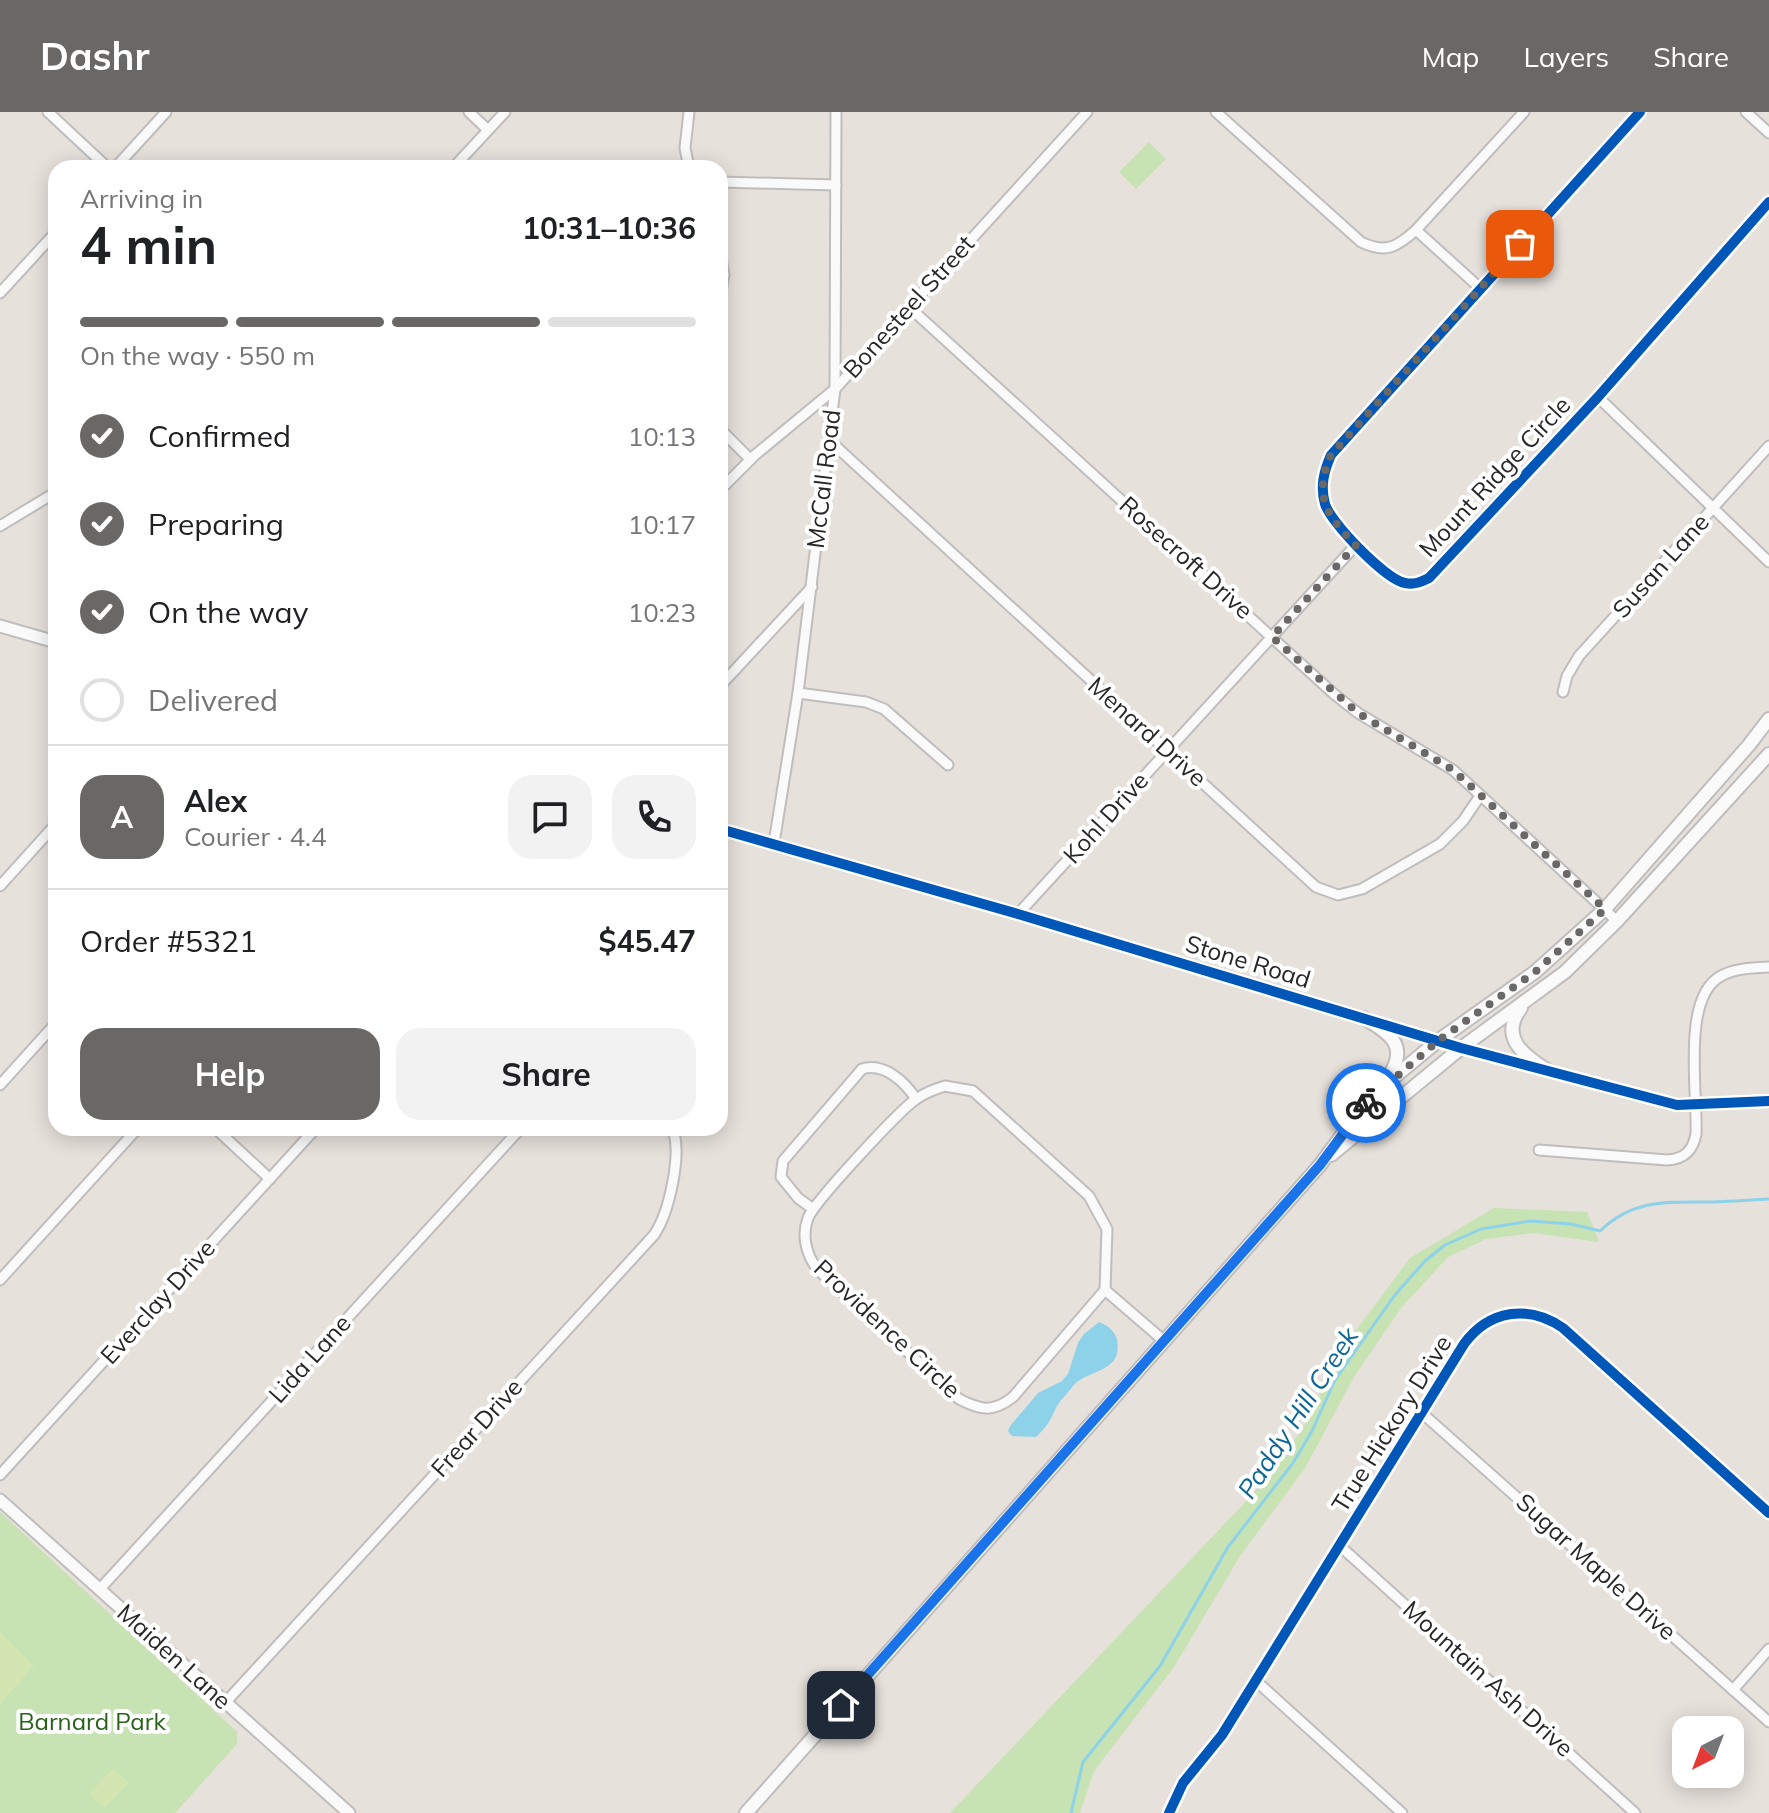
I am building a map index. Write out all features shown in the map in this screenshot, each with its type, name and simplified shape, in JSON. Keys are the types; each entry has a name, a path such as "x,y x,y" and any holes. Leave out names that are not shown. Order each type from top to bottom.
{"main road":[{"path":"746,1813 1320,1165 1347,1125 1380,1089 1439,1040 1535,972 1605,909 1769,719"},
{"path":"1320,1165 1461,1048 1565,972 1617,921 1769,754"},
{"path":"1528,999 1513,1020 1513,1035 1525,1056 1547,1070"},
{"path":"1364,1018 1381,1028 1397,1046 1396,1065 1380,1089"}],"street":[{"path":"48,112 99,160"},
{"path":"122,160 166,112"},
{"path":"469,112 488,130"},
{"path":"460,160 505,112"},
{"path":"687,160 685,148 689,112"},
{"name":"McCall Road","path":"774,843 798,693 835,389 836,112"},
{"name":"Bonesteel Street","path":"728,482 750,459 835,389 1087,112"},
{"path":"1216,112 1361,242 1374,248 1388,248 1402,243 1524,112"},
{"name":"Mount Ridge Circle","path":"1640,112 1331,455 1322,484 1326,508 1356,545 1398,581 1413,584 1429,578 1598,397 1769,202"},
{"path":"1746,112 1769,133"},
{"path":"728,182 836,185"},
{"path":"1416,230 1480,288"},
{"path":"0,293 48,241"},
{"name":"Rosecroft Drive","path":"909,307 1358,713 1438,760 1617,921"},
{"path":"1598,397 1769,562"},
{"path":"728,437 750,459"},
{"name":"Menard Drive","path":"830,441 1316,887 1338,895 1362,889 1440,844 1463,821 1480,796"},
{"name":"Susan Lane","path":"1563,692 1567,676 1579,656 1769,446"},
{"path":"0,526 48,497"},
{"name":"Kohl Drive","path":"1018,914 1356,545"},
{"path":"728,677 812,587"},
{"path":"0,626 48,640"},
{"path":"798,693 857,700 884,709 948,765"},
{"name":"Stone Road","path":"728,831 1018,914 1461,1048 1677,1105 1769,1101"},
{"path":"0,886 48,833"},
{"path":"1539,1150 1667,1160 1688,1153 1695,1140 1697,1106 1694,1022 1704,993 1721,975 1769,967"},
{"path":"0,1085 48,1032"},
{"path":"916,1099 900,1080 879,1067 862,1069 783,1161 781,1177 798,1198 813,1209 892,1121 916,1099 945,1086 973,1091 1089,1196 1107,1229 1105,1290 1163,1340"},
{"path":"0,1280 131,1136"},
{"path":"224,1136 270,1179"},
{"name":"Everclay Drive","path":"0,1475 309,1136"},
{"name":"Lida Lane","path":"99,1590 514,1136"},
{"name":"Frear Drive","path":"225,1703 654,1235 662,1220 677,1158 675,1136"},
{"name":"Providence Circle","path":"813,1209 805,1233 810,1261 948,1390 974,1407 1002,1407 1105,1290"},
{"name":"True Hickory Drive","path":"1169,1813 1183,1783 1222,1735 1464,1344 1478,1327 1493,1318 1512,1313 1542,1317 1563,1328 1769,1513"},
{"name":"Sugar Maple Drive","path":"1422,1413 1769,1722"},
{"name":"Maiden Lane","path":"0,1500 349,1813"},
{"name":"Mountain Ash Drive","path":"1340,1546 1635,1813"},
{"path":"1733,1690 1769,1649"},
{"path":"1255,1680 1402,1813"}],"green space":[{"path":"1149,142 1166,159 1136,189 1119,172"},
{"path":"1494,1208 1587,1212 1599,1242 1533,1233 1486,1239 1448,1257 1401,1308 1354,1377 1305,1468 1240,1556 1174,1667 1094,1771 1080,1813 950,1813 1252,1495 1302,1430 1339,1353 1410,1258"},
{"name":"Barnard Park","path":"0,1512 237,1732 237,1744 175,1813 0,1813"},
{"path":"0,1632 34,1666 0,1704"},
{"path":"113,1768 129,1783 105,1808 89,1794"}],"water":[{"path":"1099,1322 1116,1336 1118,1350 1115,1359 1073,1386 1059,1403 1047,1426 1036,1437 1012,1436 1008,1431 1010,1426 1038,1393 1062,1381 1068,1374 1078,1343"}],"waterway":[{"name":"Paddy Hill Creek","path":"1071,1813 1083,1762 1160,1666 1228,1547 1293,1463 1312,1431 1335,1380 1394,1296 1425,1261 1445,1245 1481,1229 1530,1221 1571,1224 1600,1231 1624,1213 1649,1205 1769,1199"}],"cycle path":[{"path":"1640,112 1331,455 1323,491 1329,513 1385,572 1408,584 1429,578 1598,397 1769,202"},
{"path":"728,831 1018,914 1461,1048 1677,1105 1769,1101"},
{"path":"1169,1813 1183,1783 1222,1735 1464,1344 1485,1324 1510,1314 1523,1314 1550,1320 1563,1328 1769,1513"}],"way so far":[{"path":"1366,1103 1439,1040 1535,972 1605,909 1453,770 1358,713 1272,637 1356,545 1326,508 1322,484 1331,455 1520,244"}],"route":[{"path":"841,1705 1320,1165 1366,1103"}]}
